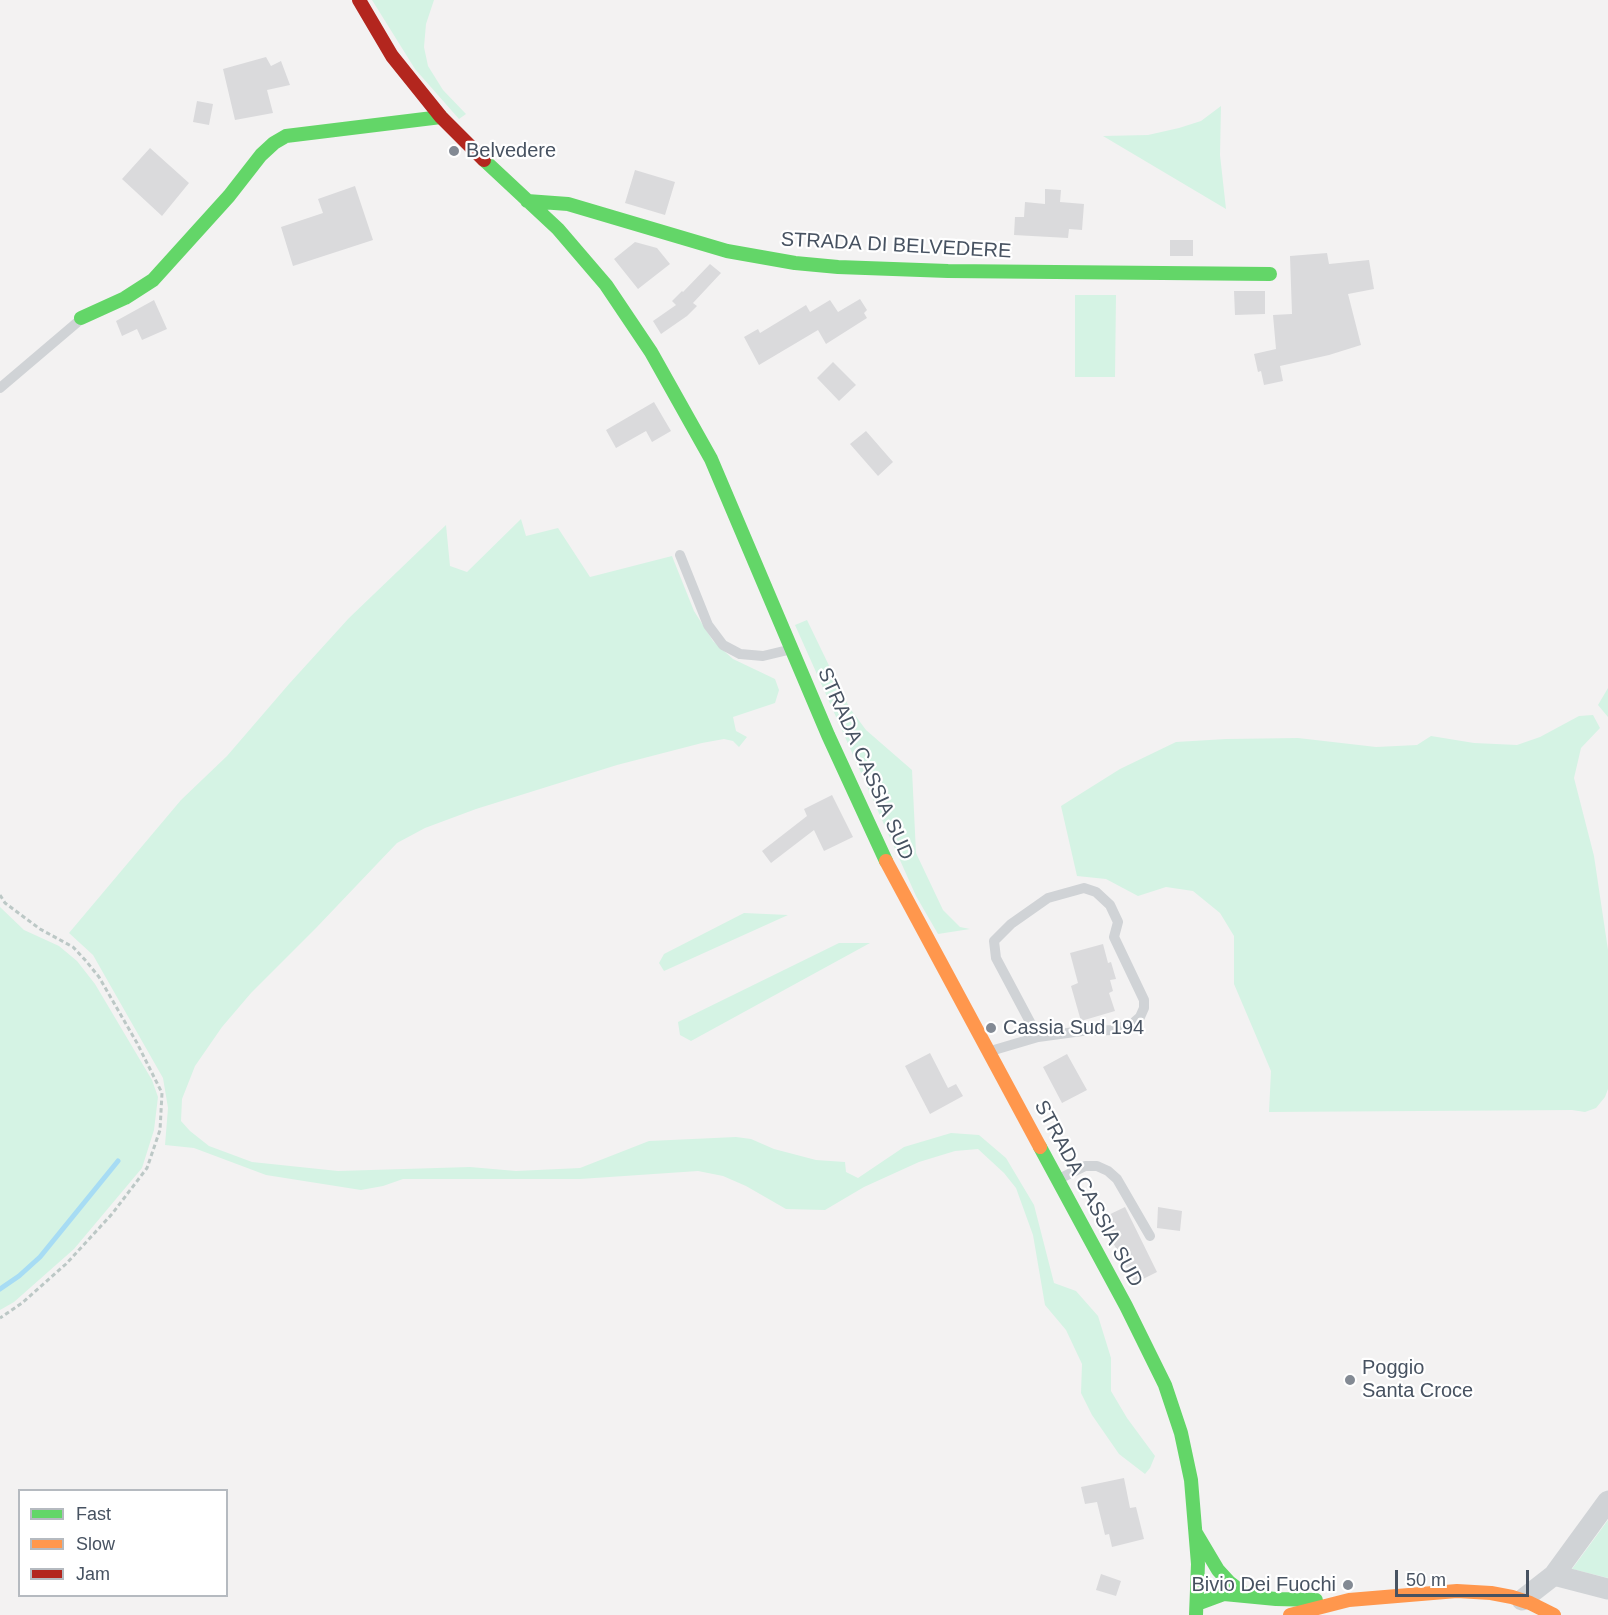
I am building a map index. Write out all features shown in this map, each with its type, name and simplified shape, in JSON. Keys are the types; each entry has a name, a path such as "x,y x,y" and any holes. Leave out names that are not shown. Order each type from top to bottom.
{"main road":[{"name":"STRADA CASSIA SUD","path":"358,0 392,56 441,117 490,167 558,229 591,266 651,352 711,459 832,745 878,844 1131,1316 1165,1385 1187,1457 1196,1533 1201,1610"},
{"path":"81,318 125,298 153,280 229,196 261,155 286,136 441,117"},
{"name":"STRADA DI BELVEDERE","path":"527,201 568,204 720,249 795,263 948,271 1270,274"},
{"path":"1196,1533 1218,1570 1246,1595"},
{"path":"1201,1610 1224,1594 1276,1599 1349,1600 1457,1591 1491,1593 1522,1600 1554,1615"},
{"path":"1290,1615 1349,1600"}],"street":[{"path":"1522,1600 1554,1575 1608,1501"},
{"path":"1554,1575 1608,1589"}],"lane":[{"path":"0,387 81,318"},
{"path":"680,555 708,625 723,645 740,654 763,656 792,649"},
{"path":"988,1052 1038,1037 1082,1031 1113,1030 1132,1024 1140,1017 1144,1008 1144,1000 1114,937 1118,922 1110,905 1096,892 1084,888 1048,898 1011,924 994,941 996,958 1038,1037"},
{"path":"1058,1180 1085,1166 1097,1166 1108,1171 1117,1179 1150,1236"}],"path":[{"path":"0,896 5,903 40,929 73,947 86,961 99,977 137,1043 162,1094 160,1130 147,1168 112,1214 66,1264 22,1303 0,1318"}],"green space":[{"path":"372,0 434,0 426,24 424,47 428,66 443,90 466,114 459,119 415,69"},
{"path":"1221,106 1220,155 1226,209 1103,136 1148,135 1179,128 1201,121"},
{"path":"1075,295 1116,295 1115,377 1075,377"},
{"path":"521,519 526,536 558,528 590,577 672,556 694,611 713,641 733,659 775,679 779,690 775,703 733,717 736,731 747,737 739,747 733,741 724,739 617,765 476,809 425,828 397,843 251,993 222,1027 195,1066 182,1099 181,1121 209,1146 252,1162 338,1171 470,1167 516,1171 580,1168 649,1141 736,1137 751,1139 774,1149 816,1160 845,1162 846,1172 858,1178 904,1147 951,1133 979,1135 1006,1158 1034,1205 1054,1283 1076,1291 1098,1316 1111,1358 1111,1391 1127,1418 1155,1456 1145,1474 1119,1454 1092,1415 1081,1393 1082,1364 1066,1330 1045,1305 1033,1235 1016,1188 1004,1173 978,1149 955,1151 919,1162 864,1187 825,1210 786,1209 746,1186 723,1176 698,1171 580,1179 403,1179 361,1190 266,1175 194,1148 165,1145 168,1108 163,1078 93,955 69,933 181,800 227,756 349,618 446,525 450,566 467,572"},
{"path":"807,620 849,707 866,730 912,770 916,853 943,910 960,927 970,929 938,934 916,896 795,625"},
{"path":"1608,688 1608,717 1598,705"},
{"path":"1593,715 1600,728 1581,748 1574,778 1594,856 1608,950 1608,1089 1596,1108 1585,1112 1572,1110 1269,1112 1271,1071 1234,984 1234,936 1220,913 1193,891 1166,887 1138,896 1106,879 1077,876 1061,806 1120,769 1176,742 1298,738 1376,747 1417,745 1431,736 1474,743 1517,745 1540,737 1579,716"},
{"path":"0,907 24,930 59,946 77,961 95,984 152,1080 158,1097 154,1130 142,1168 74,1249 14,1302 0,1310"},
{"path":"744,913 788,915 664,971 659,963 664,954"},
{"path":"839,943 870,943 691,1041 680,1035 678,1022"},
{"path":"1608,1520 1608,1578 1572,1569"}],"building":[{"path":"266,57 271,66 281,61 290,85 267,90 273,113 235,120 223,69"},
{"path":"197,101 213,104 209,125 193,122"},
{"path":"150,148 189,183 162,216 122,179"},
{"path":"635,170 675,182 665,215 625,203"},
{"path":"355,186 373,240 293,266 281,227 323,213 318,199"},
{"path":"1045,189 1061,190 1060,202 1084,204 1082,230 1069,229 1068,238 1014,235 1015,217 1024,217 1025,202 1045,204"},
{"path":"1170,240 1193,240 1193,256 1170,256"},
{"path":"635,242 657,248 670,264 638,289 614,259"},
{"path":"1327,253 1329,264 1369,260 1374,289 1348,294 1361,345 1280,366 1283,381 1264,385 1254,354 1276,349 1273,315 1292,314 1290,256"},
{"path":"710,264 721,273 693,303 697,306 661,334 653,321 676,305 672,301"},
{"path":"1234,291 1265,291 1265,314 1235,315"},
{"path":"860,299 867,310 864,313 867,318 826,344 818,330 759,365 744,337 758,329 760,333 806,305 810,312 830,300 838,312"},
{"path":"154,300 167,329 142,340 137,329 122,336 116,321"},
{"path":"833,362 856,385 839,401 817,378"},
{"path":"654,402 671,431 652,442 646,431 616,448 606,430"},
{"path":"866,431 893,462 878,476 850,444"},
{"path":"832,795 853,837 824,851 814,830 771,863 762,851 807,816 804,809"},
{"path":"1103,944 1108,963 1111,962 1116,979 1110,980 1113,991 1109,993 1115,1011 1081,1021 1071,986 1078,983 1070,953"},
{"path":"930,1053 948,1088 956,1084 963,1096 930,1114 905,1066"},
{"path":"1067,1054 1087,1090 1062,1103 1043,1067"},
{"path":"1125,1207 1157,1272 1135,1283 1100,1219"},
{"path":"1158,1207 1182,1211 1180,1231 1157,1228"},
{"path":"1124,1478 1130,1508 1136,1507 1144,1539 1112,1547 1109,1534 1105,1535 1097,1502 1085,1504 1081,1487"},
{"path":"1101,1574 1121,1581 1116,1596 1096,1590"}],"waterway":[{"path":"0,1289 40,1257 118,1161"}],"traffic: fast":[{"path":"81,318 125,298 153,280 229,196 261,155 286,136 441,117"},
{"path":"484,160 558,229 606,285 651,352 711,459 828,735 886,861"},
{"path":"527,201 568,204 727,251 795,263 948,271 1270,274"},
{"path":"1040,1147 1126,1306 1165,1385 1181,1433 1191,1480 1198,1564 1196,1615"},
{"path":"1196,1533 1218,1570 1246,1595"},
{"path":"1197,1604 1224,1594 1316,1600"}],"traffic: slow":[{"path":"886,861 1040,1147"},
{"path":"1290,1615 1349,1600 1457,1591 1512,1597 1554,1615"}],"traffic: jam":[{"path":"359,0 392,56 441,117 484,160"}],"place":[{"name":"Belvedere","path":"454,151"},
{"name":"Cassia Sud 194","path":"991,1028"},
{"name":"Poggio Santa Croce","path":"1350,1380"},
{"name":"Bivio Dei Fuochi","path":"1348,1585"}]}
